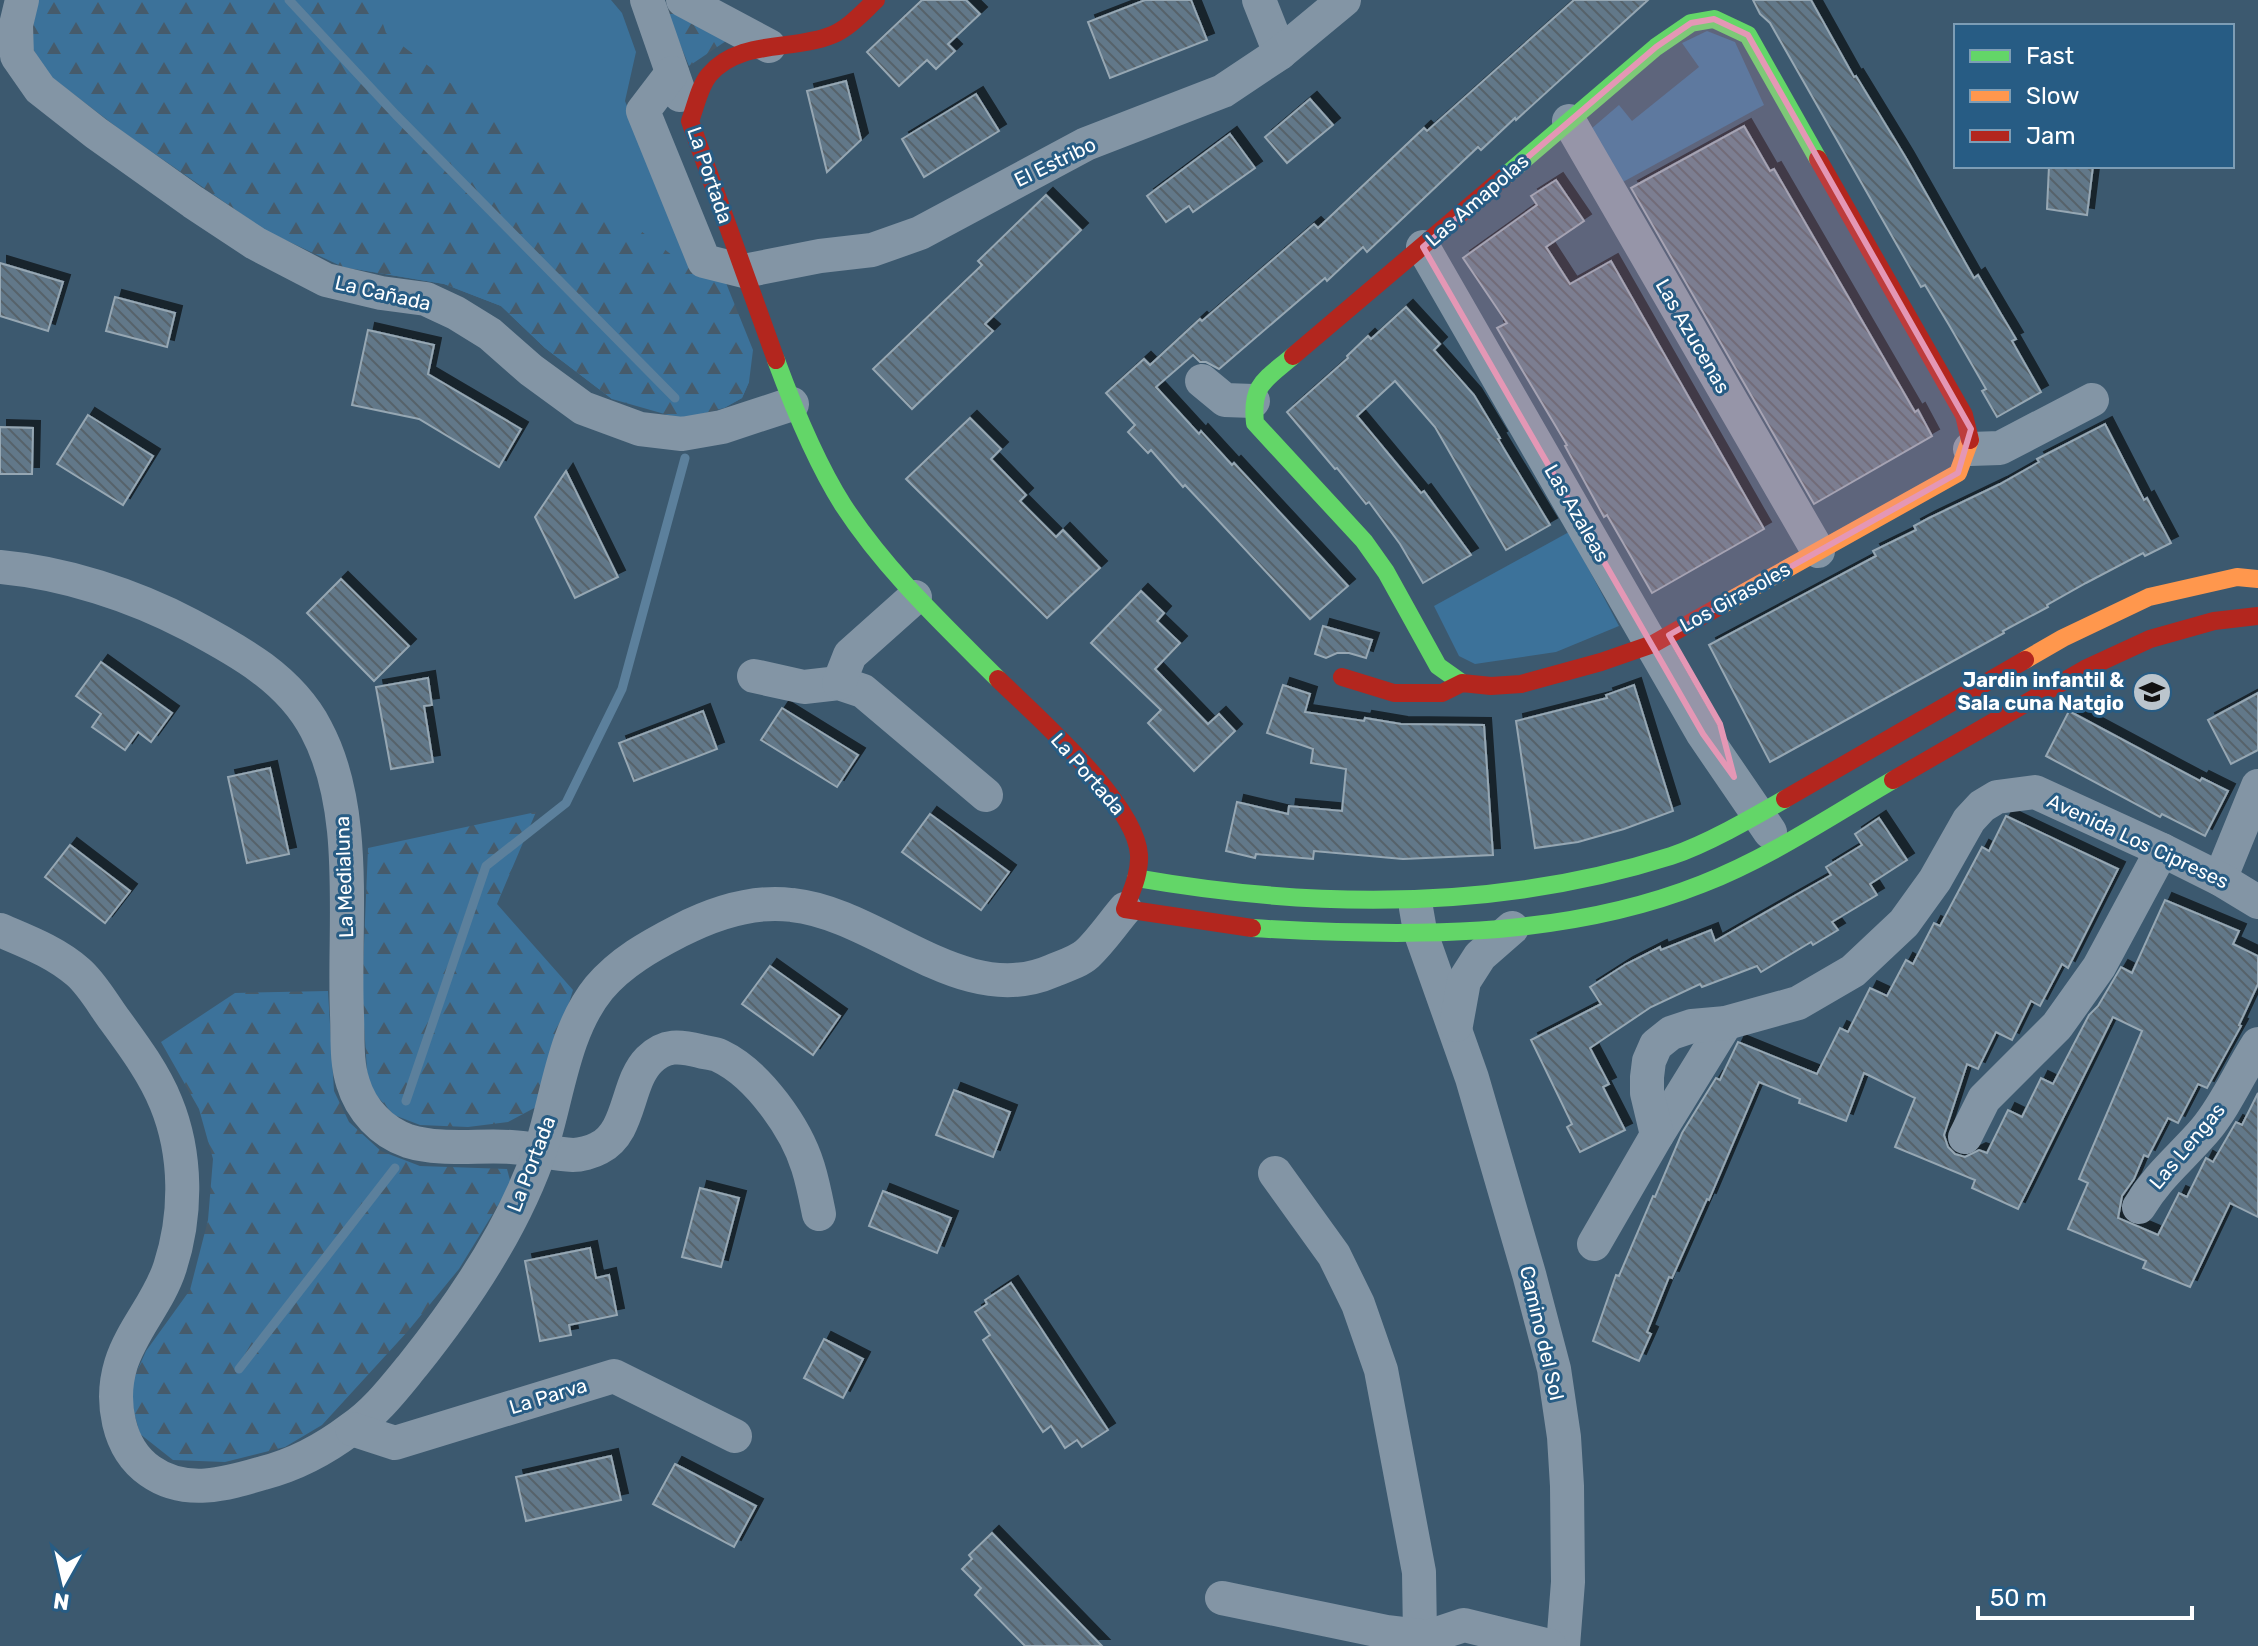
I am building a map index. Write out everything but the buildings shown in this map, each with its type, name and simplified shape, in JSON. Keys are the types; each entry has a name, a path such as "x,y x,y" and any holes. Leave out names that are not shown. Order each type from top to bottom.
{"street":[{"name":"La Cañada","path":"22,0 16,25 17,56 40,89 144,168 255,243 326,280 381,293 426,299 456,313 490,334 531,370 583,408 640,429 682,434 792,404"},
{"path":"647,0 690,121"},
{"path":"683,0 769,46"},
{"name":"La Portada","path":"0,930 49,951 82,975 137,1052 166,1103 184,1168 180,1217 172,1263 160,1294 122,1362 118,1385 120,1428 138,1462 171,1483 217,1486 285,1467 352,1429 386,1398 454,1313 510,1219 540,1149 575,1031 599,989 641,950 697,922 748,905 793,905 842,916 922,957 977,977 1030,981 1084,957 1131,893 1139,854 1127,817 1069,748 915,597 842,503 792,404 690,121 710,75 734,56 769,46 806,43 835,34 876,0"},
{"path":"1259,0 1280,53"},
{"name":"El Estribo","path":"744,271 820,256 872,250 920,233 1086,144 1223,91 1280,53 1344,0"},
{"name":"Las Amapolas","path":"1253,401 1263,381 1569,121 1668,39 1716,9 1748,35 1964,415 1971,429 1970,449"},
{"name":"La Portada","path":"672,73 643,111 704,261 744,271"},
{"name":"Las Azucenas","path":"1569,121 1818,551"},
{"name":"Las Azaleas","path":"1423,247 1661,639 1703,734 1779,846"},
{"path":"1202,381 1225,400 1253,401 1255,423 1364,541 1386,572 1438,666 1462,683"},
{"path":"1970,449 2000,448 2092,400"},
{"name":"Los Girasoles","path":"1342,677 1394,693 1442,693 1462,683 1491,686 1521,684 1601,662 1661,639 1958,473 1970,449"},
{"name":"La Medialuna","path":"0,567 91,585 160,609 243,654 288,691 315,726 330,757 345,834 349,1063 362,1104 375,1122 397,1137 420,1145 540,1149 577,1155 601,1147 617,1131 646,1063 662,1049 680,1046 720,1056 756,1083 788,1123 808,1165 819,1214"},
{"path":"1131,893 1245,928 1354,934 1496,893 1586,879 1674,855 1759,814 2063,638 2149,597 2237,577 2258,579"},
{"path":"839,683 850,655 915,597"},
{"path":"1131,893 1210,891 1512,928 1622,909 1702,884 1779,846 2085,669 2150,639 2214,621 2258,616"},
{"path":"754,676 804,687 839,683 863,691 986,795"},
{"path":"2220,879 2258,786"},
{"name":"Avenida Los Cipreses","path":"1657,1135 1647,1093 1649,1061 1656,1045 1671,1033 1692,1026 1726,1023 1798,1003 1853,971 1904,923 1935,880 1969,820 1982,806 1997,797 2035,792 2162,850 2258,902"},
{"path":"1965,1137 1984,1099 2057,1026 2099,967 2162,850"},
{"name":"Camino del Sol","path":"1418,915 1529,1274 1554,1369 1564,1437 1569,1535 1563,1646"},
{"name":"Camino del Sol","path":"1455,1030 1464,981 1480,956 1512,928"},
{"path":"1594,1244 1726,1023"},
{"name":"Las Lengas","path":"2139,1207 2154,1182 2221,1109 2258,1044"},
{"path":"1275,1173 1334,1255 1358,1304 1381,1370 1419,1572 1420,1636"},
{"name":"La Parva","path":"352,1429 395,1443 614,1376 735,1436"},
{"path":"1222,1598 1386,1632 1428,1637 1464,1625 1550,1646"}],"highlighted area":[{"path":"1714,19 1748,35 1971,429 1958,473 1669,635 1720,724 1734,777 1703,734 1423,247 1656,47 1691,23"}],"green space":[{"path":"38,0 611,0 622,13 636,52 625,101 695,273 749,382 742,398 724,408 612,399 545,348 501,306 444,284 343,267"},
{"path":"38,0 375,0 386,33 695,273 724,278 753,350 749,382 742,398 724,408 682,419 612,399 545,348 501,306 444,284 343,267 266,231 123,132 46,73 30,43"},
{"path":"664,6 729,39 689,66"},
{"path":"1707,31 1735,42 1764,105 1621,183 1591,129 1619,105 1632,121 1699,67 1682,43"},
{"path":"1569,532 1619,626 1556,652 1475,664 1459,656 1434,606"},
{"path":"536,812 497,904 573,990 538,1106 508,1122 468,1127 420,1125 394,1115 368,1086 362,993 368,848"},
{"path":"328,991 334,1091 349,1122 381,1151 420,1166 507,1169 511,1184 459,1269 408,1331 322,1425 285,1447 225,1462 173,1460 140,1434 128,1391 146,1351 190,1290 208,1220 213,1159 199,1109 161,1042 235,993"}],"waterway":[{"path":"289,0 396,115 675,398"},
{"path":"406,1101 486,866 566,803 622,689 685,458"},
{"path":"239,1369 395,1168"}],"traffic: fast":[{"path":"1505,176 1656,47 1691,23 1714,19 1748,35 1818,159"},
{"path":"1293,356 1268,377 1258,391 1255,423 1364,541 1386,572 1438,666 1462,683"},
{"path":"776,360 815,453 843,505 916,596 998,679"},
{"path":"1252,928 1423,933 1537,925 1593,916 1648,902 1727,874 1799,836 1893,780"},
{"path":"1136,878 1203,888 1337,899 1405,899 1539,887 1606,874 1685,851 1785,799"}],"traffic: slow":[{"path":"1720,606 1958,473 1970,440"},
{"path":"2025,660 2063,638 2149,597 2237,577 2258,579"}],"traffic: jam":[{"path":"776,360 690,121 700,91 709,75 721,64 751,51 832,35 850,24 876,0"},
{"path":"1818,159 1964,415 1970,440"},
{"path":"1293,356 1505,176"},
{"path":"1342,677 1394,693 1442,693 1462,683 1491,686 1521,684 1653,644 1720,606"},
{"path":"1893,780 2085,669 2150,639 2214,621 2258,616"},
{"path":"1785,799 2025,660"},
{"path":"998,679 1082,761 1121,811 1134,834 1139,862 1125,909 1252,928"}],"place":[{"name":"Jardin infantil & Sala cuna Natgio","path":"2152,692"}]}
